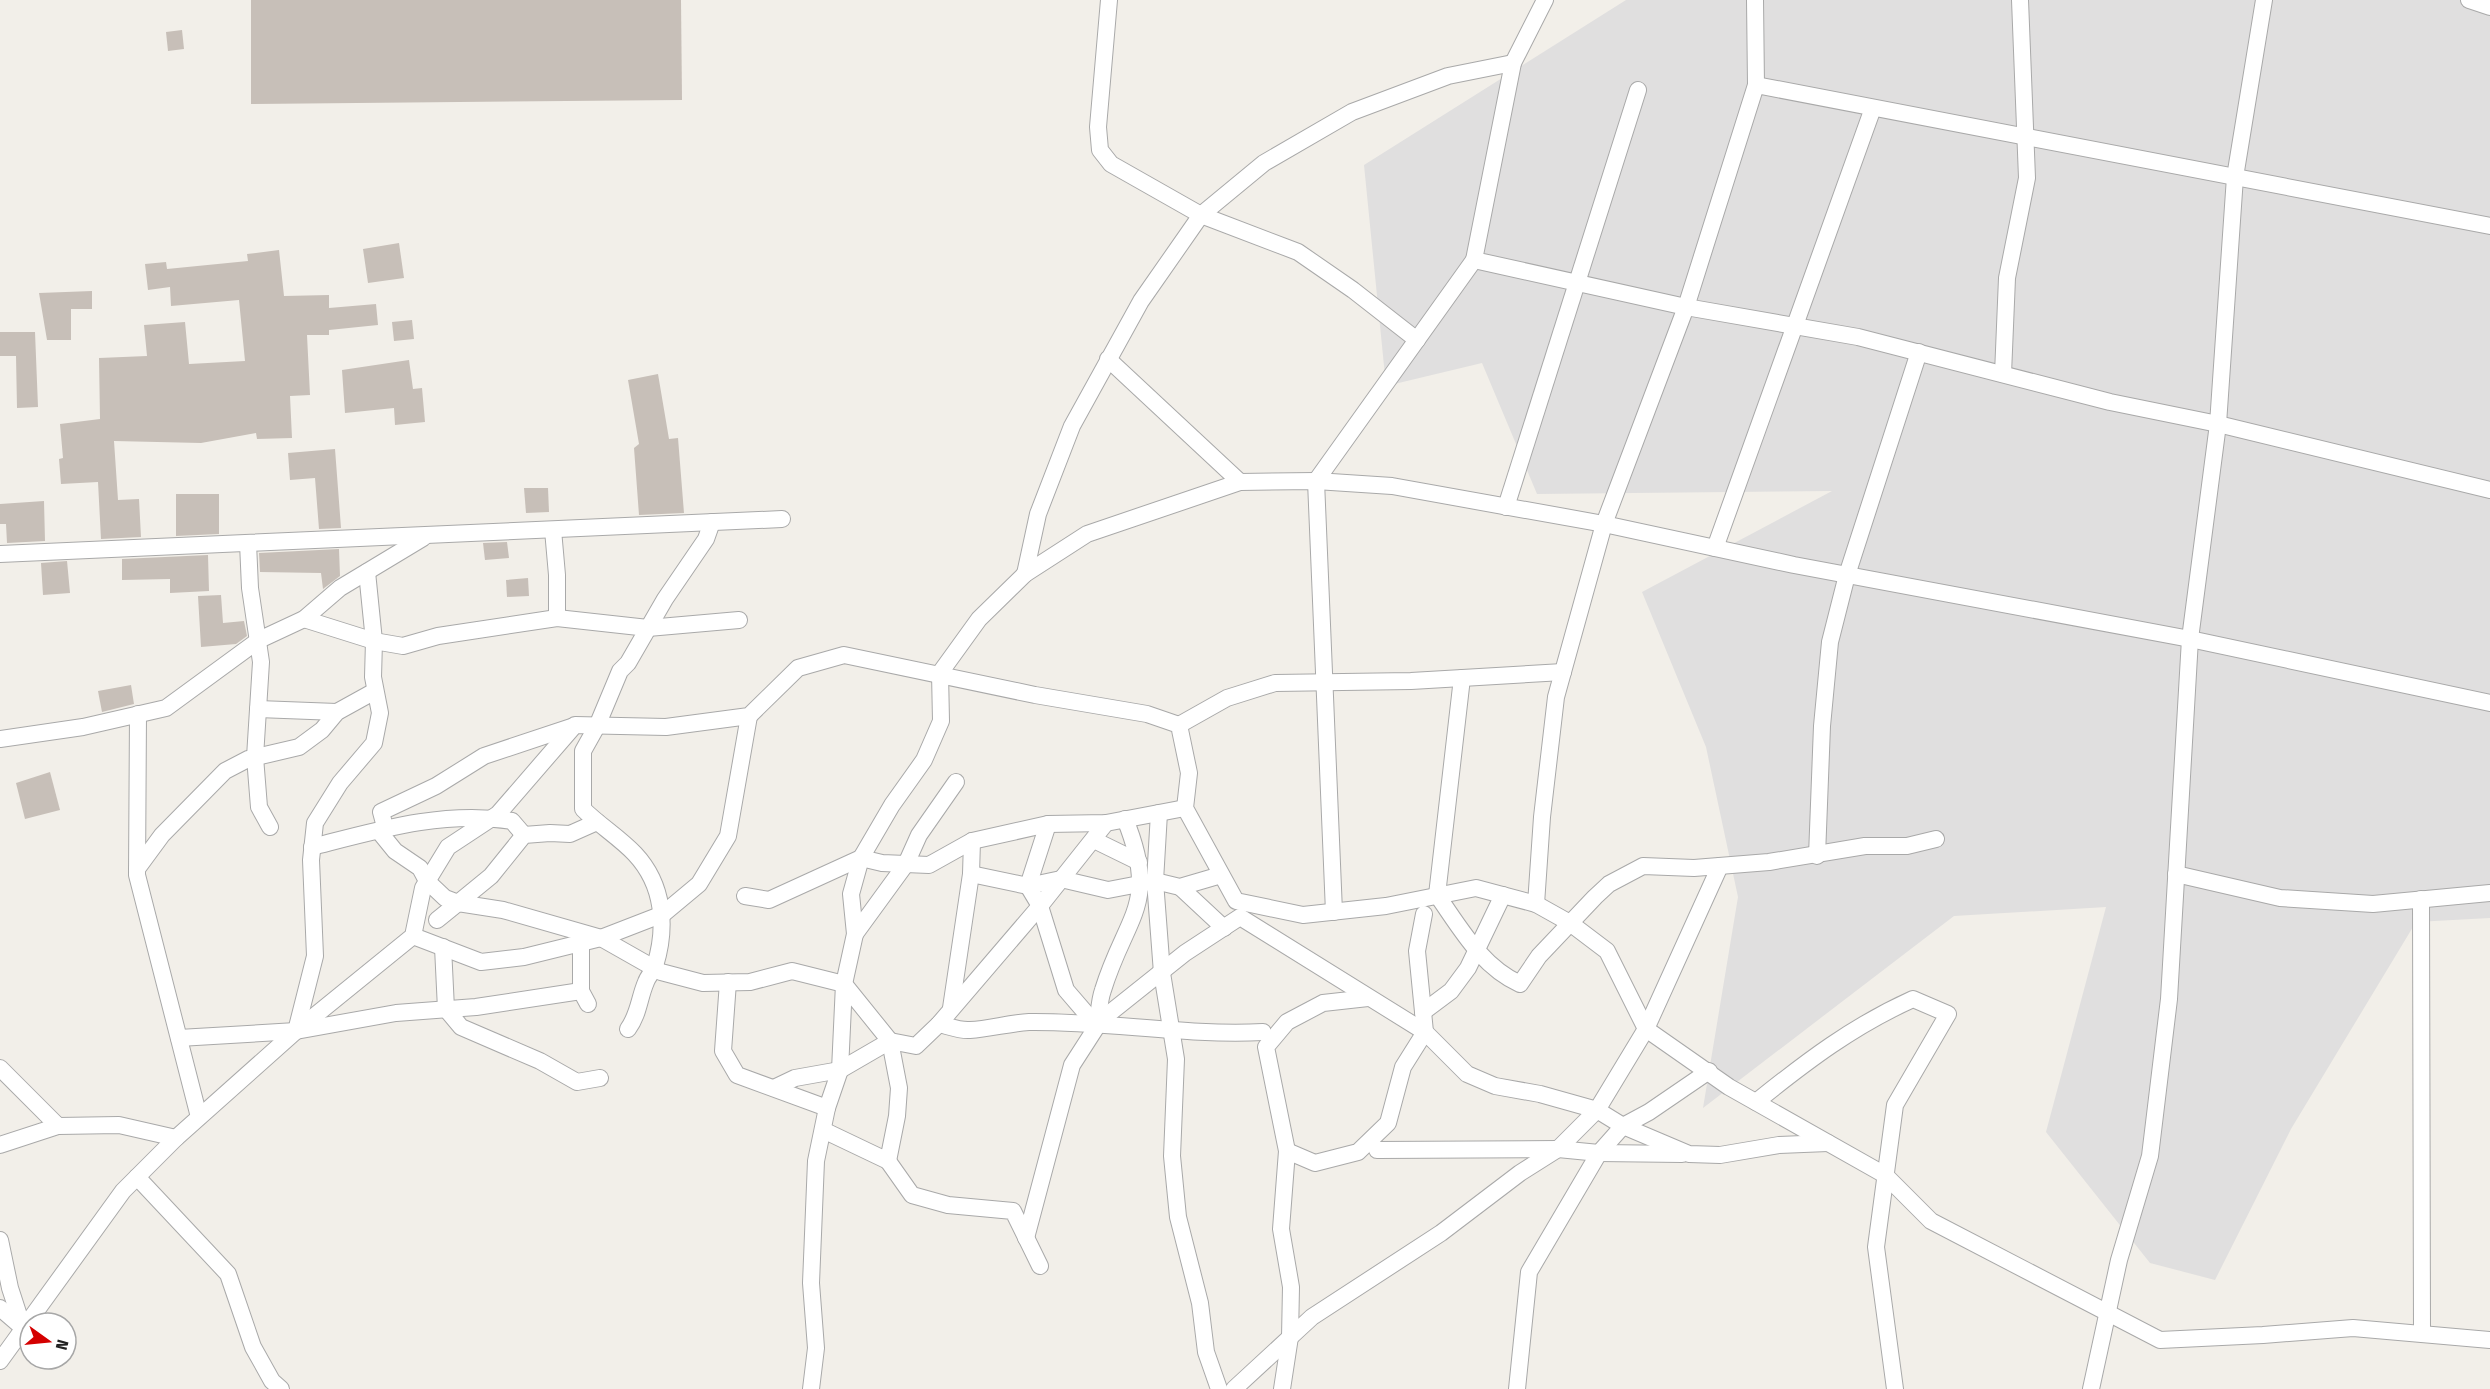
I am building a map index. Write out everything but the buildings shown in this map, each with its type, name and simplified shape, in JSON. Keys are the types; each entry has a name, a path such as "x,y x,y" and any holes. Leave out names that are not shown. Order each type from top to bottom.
{"street":[{"path":"1109,0 1098,127 1100,150 1111,164 1202,215 1298,252 1353,290 1417,340"},
{"path":"1334,912 1316,481 1474,260 1513,63 1545,0"},
{"path":"1536,904 1542,817 1556,697 1604,524 1686,307 1756,85 1755,0"},
{"path":"2002,374 2007,278 2027,178 2020,0"},
{"path":"2091,1389 2119,1260 2150,1156 2169,999 2190,639 2218,424 2235,177 2264,0"},
{"path":"2469,0 2490,7"},
{"path":"1025,574 1042,503 1072,426 1141,301 1202,215 1264,163 1352,112 1448,76 1513,63"},
{"path":"1756,85 2490,226"},
{"path":"1506,507 1575,282 1638,90"},
{"path":"1715,548 1873,108"},
{"path":"1474,260 1686,307 1796,326 1919,352 2110,402 2218,424 2490,490"},
{"path":"1817,856 1822,726 1830,642 1847,574 1919,352"},
{"path":"1108,359 1240,482"},
{"path":"812,1389 816,1348 811,1283 816,1161 827,1108 840,1070 844,984 855,934 851,894 861,858 892,805 924,760 941,721 940,673 979,619 1025,574 1087,534 1240,482 1316,481 1392,486 1604,524 1847,574 2190,639 2490,703"},
{"path":"0,554 782,519"},
{"path":"628,1029 636,1019 646,981 655,968 663,914 662,902 650,875 635,854 583,809 581,782 583,751 597,726 620,671 628,663 706,539 712,522"},
{"path":"552,530 557,575 557,618"},
{"path":"0,739 83,727 166,708 259,640 304,619 340,588 427,536"},
{"path":"248,543 250,588 259,640 255,757 259,807 270,827"},
{"path":"296,1031 315,956 311,921 312,847 315,823 340,783 374,743 380,713 375,690 374,641 367,572"},
{"path":"304,619 374,641 403,646 449,634 557,618 648,628 739,620"},
{"path":"413,936 481,962 524,957 601,938 663,914 699,884 728,836 749,716 798,668 843,655 940,673 1035,695 1147,714 1179,725 1227,698 1275,683 1462,678 1563,672"},
{"path":"1462,678 1437,895 1475,950 1502,975 1520,984 1539,956 1609,884 1643,866 1694,868 1720,866 1817,856 1865,846 1907,846 1936,839"},
{"path":"137,869 162,835 225,771 255,757 299,747 322,730 337,712 375,690"},
{"path":"258,709 337,712"},
{"path":"138,714 137,869 199,1118"},
{"path":"749,716 666,727 575,725 484,756 436,786 381,812 385,827 382,835 395,851 420,868 427,881 445,898 458,903 503,910 601,938 655,968 702,983 750,982 792,970 844,984 890,1041 899,1088 897,1116 888,1161"},
{"path":"35,1311 123,1191 176,1138 296,1031 413,936 423,888 448,847 492,818 575,725"},
{"path":"1179,725 1189,773 1185,808 1236,901 1304,915 1386,906 1476,888 1536,904 1570,923 1607,951 1646,1029 1729,1087 1885,1175 1931,1221 2160,1340 2353,1328 2422,1332 2490,1340"},
{"path":"855,934 906,864 919,835 956,782"},
{"path":"745,897 769,900 861,858 882,863 929,865 972,841 1048,824 1106,823 1185,808"},
{"path":"1097,1026 1102,990 1148,882 1159,813"},
{"path":"312,847 414,821 492,818 512,821 524,836"},
{"path":"1125,819 1148,882 1176,1059 1172,1156 1178,1216 1200,1303 1206,1352 1219,1389"},
{"path":"437,920 491,876 524,836 550,832 570,834 597,822"},
{"path":"774,1088 795,1078 840,1070 890,1041 916,1046 939,1024 1040,906 1106,823"},
{"path":"1048,824 1028,886 1040,906 1066,990 1097,1026"},
{"path":"1094,840 1139,862"},
{"path":"951,1009 971,874 972,841"},
{"path":"1234,1389 1312,1317 1441,1233 1520,1173 1558,1149 1597,1110 1646,1029 1720,866"},
{"path":"971,874 1028,886 1061,879 1108,890 1148,882 1180,887 1221,875"},
{"path":"2176,874 2280,898 2373,904 2490,893"},
{"path":"1180,887 1224,928"},
{"path":"1423,1012 1451,991 1468,968 1503,895"},
{"path":"2421,899 2422,1332"},
{"path":"1287,1150 1315,1163 1358,1152 1388,1123 1403,1067 1425,1032 1418,951 1424,914"},
{"path":"1026,1238 1072,1065 1097,1026 1101,1020 1185,953 1240,917 1425,1032 1467,1074 1495,1086 1540,1094 1597,1110 1623,1126 1689,1154"},
{"path":"179,1038 296,1031 396,1013 584,998 581,942"},
{"path":"443,947 446,1009 461,1027 540,1061 577,1082 600,1078"},
{"path":"728,982 723,1052 737,1075 827,1108"},
{"path":"1282,1389 1290,1337 1291,1287 1281,1229 1287,1150 1266,1047 1287,1022 1323,1003 1368,998"},
{"path":"1756,1102 1824,1049 1872,1017 1913,999 1948,1014 1894,1105 1876,1247 1895,1389"},
{"path":"939,1024 968,1031 1030,1022 1170,1028 1203,1033 1263,1032"},
{"path":"0,1068 58,1126"},
{"path":"1517,1389 1529,1272 1599,1153 1623,1126 1649,1112 1709,1071"},
{"path":"0,1146 58,1126 119,1125 176,1138"},
{"path":"823,1130 888,1161 912,1195 948,1205 1013,1211 1040,1266"},
{"path":"1377,1150 1558,1149 1599,1153 1720,1155 1779,1145 1829,1143"},
{"path":"137,1177 228,1274 253,1347 272,1381 281,1389"},
{"path":"0,1240 10,1288 18,1313"},
{"path":"0,1308 18,1324"},
{"path":"0,1361 18,1335"}],"shaded area":[{"path":"1626,0 2490,0 2490,918 2416,922 2291,1129 2215,1280 2150,1263 2046,1132 2106,907 1954,916 1703,1108 1738,897 1706,747 1642,592 1832,491 1537,494 1482,363 1386,386 1364,165"}]}
